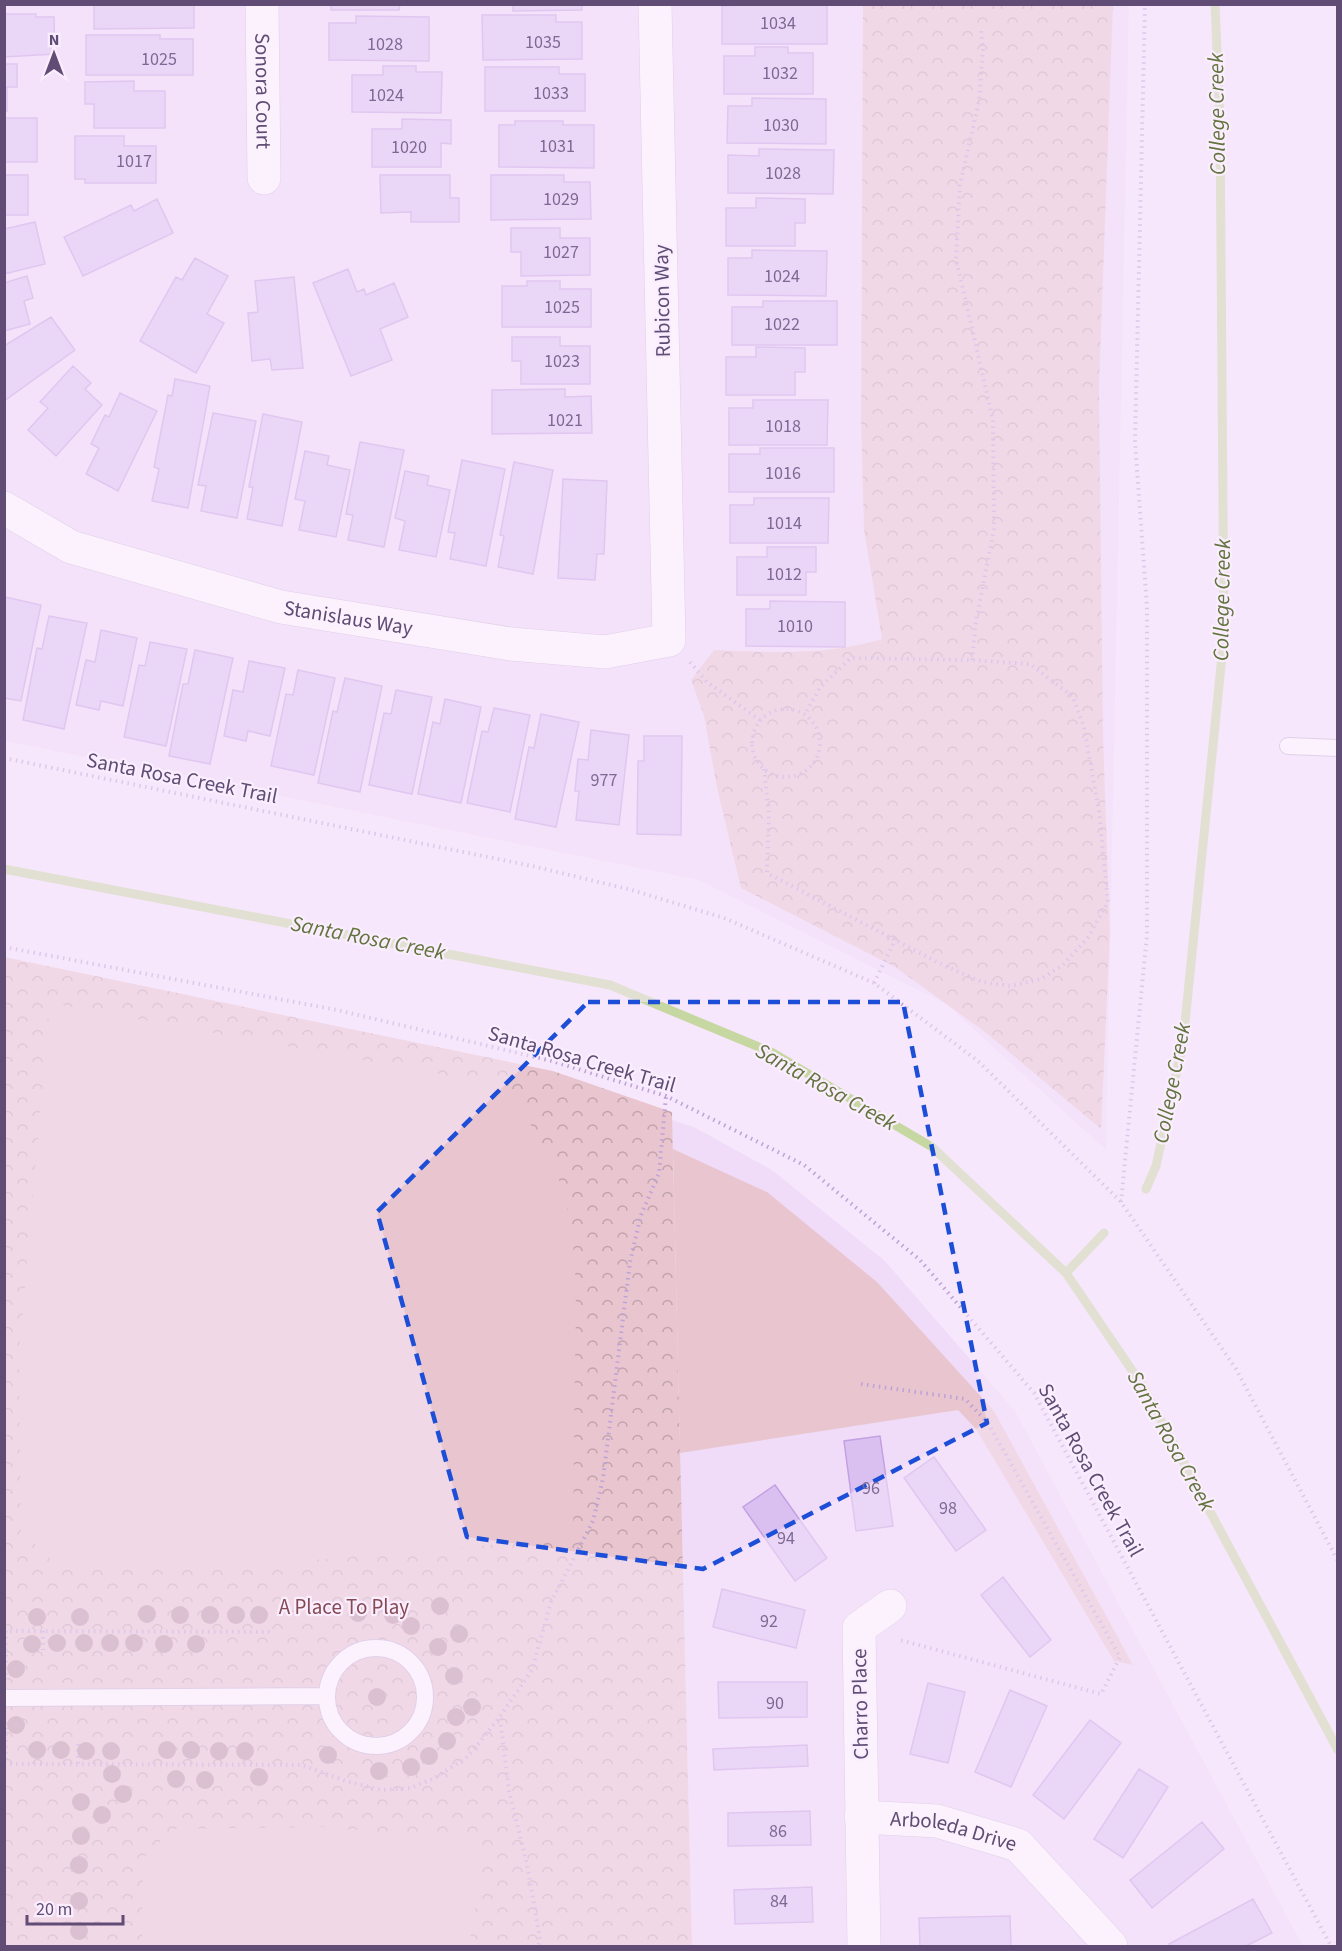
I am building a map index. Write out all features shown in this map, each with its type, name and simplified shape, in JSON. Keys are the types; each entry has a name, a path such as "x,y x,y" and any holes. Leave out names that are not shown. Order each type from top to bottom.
{"street":[{"name":"Sonora Court","path":"262,4 264,178"},
{"name":"Rubicon Way","path":"655,4 669,640"},
{"name":"Stanislaus Way","path":"4,508 71,547 281,608 511,645 605,652 669,640"},
{"name":"Charro Place","path":"864,1947 859,1628 890,1606"},
{"name":"Arboleda Drive","path":"861,1817 937,1821 1018,1845 1111,1947"}],"lane":[{"path":"1288,746 1338,748"},
{"path":"367,1649 383,1649 399,1654 412,1664 421,1679 425,1695 423,1710 417,1725 406,1736 392,1744 377,1746 361,1744 347,1737 336,1726 329,1712 327,1696 330,1680 338,1665 351,1655 367,1649"},
{"path":"4,1698 327,1696"}],"path":[{"path":"1120,1202 1147,935 1147,607 1135,442 1145,4"},
{"path":"972,660 976,622 994,529 993,420 956,259 960,185 979,101 983,50 981,29"},
{"path":"669,640 707,681 760,720"},
{"path":"764,769 770,814 767,873 896,938 943,965 982,982 1011,986 1041,979 1063,965 1089,936 1108,902 1099,811 1084,727 1073,696 1030,664 972,660 851,658 821,686 804,714"},
{"path":"783,708 804,714 818,731 818,754 813,764 794,776 782,777 764,769 755,758 751,747 752,736 760,720 772,711 783,708"},
{"name":"Santa Rosa Creek Trail","path":"4,758 509,861 632,890 724,918 874,983 978,1061 1120,1202 1236,1369 1338,1561"},
{"path":"874,983 896,938"},
{"name":"Santa Rosa Creek Trail","path":"4,947 337,1010 552,1061 666,1096 804,1165 920,1260 1034,1393 1331,1947"},
{"path":"4,1764 302,1765 364,1787 381,1790 410,1788 450,1770 466,1758 500,1718 532,1670 551,1602 593,1521 603,1479 630,1262 641,1215 659,1173 666,1096"},
{"path":"859,1628 939,1652 1101,1694 1120,1657 988,1423 965,1399 861,1384"},
{"path":"4,1631 271,1632"},
{"path":"43,1631 43,1650"},
{"path":"500,1718 509,1791 527,1864 540,1939 538,1947"},
{"path":"78,1744 78,1764"}],"highlighted area":[{"path":"588,1002 903,1002 987,1423 703,1569 467,1537 377,1212"}],"shaded area":[{"path":"4,5 1129,5 1106,1150 946,1004 699,880 5,741"},
{"path":"672,1120 694,1127 772,1170 885,1261 1015,1411 1303,1946 692,1946"}],"green space":[{"path":"863,5 1113,5 1099,386 1103,736 1110,934 1101,1129 985,1032 895,967 741,888 717,788 704,716 691,680 714,650 778,652 820,650 882,639 864,530 861,423"},
{"name":"A Place To Play","path":"4,957 553,1071 672,1112 692,1946 5,1946"},
{"path":"50,1003 498,1085 526,1117 546,1149 560,1182 569,1215 576,1286 573,1538 230,1567 59,1567 21,1531 19,1356"},
{"path":"673,1149 767,1192 877,1282 994,1411 1133,1665 1114,1661 976,1429 958,1410 680,1453"},
{"path":"324,1827 478,1841 478,1891 469,1946 142,1946 143,1858 173,1829"}],"building":[{"path":"94,4 194,4 194,28 94,29"},
{"path":"331,4 400,4 399,10 331,10"},
{"path":"513,4 582,4 582,10 513,11"},
{"path":"827,4 827,44 722,44 722,6"},
{"path":"4,14 36,14 36,17 54,17 55,54 4,57"},
{"path":"482,15 556,15 556,22 582,22 582,59 483,60"},
{"path":"356,16 429,17 429,61 329,60 329,23 356,23"},
{"path":"86,35 160,35 160,39 193,39 193,75 86,75"},
{"path":"755,47 788,47 788,53 813,53 813,94 724,94 724,56 755,56"},
{"path":"4,64 17,64 17,87 7,87 7,111 4,111"},
{"path":"383,66 416,66 416,72 442,72 441,113 352,112 352,75 383,75"},
{"path":"485,67 559,67 559,74 585,74 585,111 485,111"},
{"path":"134,81 134,91 165,91 165,128 94,128 94,104 85,104 85,82"},
{"path":"752,98 826,99 826,144 727,143 728,106 752,106"},
{"path":"4,118 37,118 37,162 4,162"},
{"path":"402,119 451,120 451,144 441,143 441,167 372,167 372,129 402,129"},
{"path":"515,121 563,121 563,125 594,125 594,168 499,167 499,125 515,125"},
{"path":"75,136 124,136 124,146 156,146 156,183 85,183 85,179 75,179"},
{"path":"759,149 834,150 833,194 728,193 728,155 759,156"},
{"path":"4,175 28,175 28,215 4,215"},
{"path":"380,175 450,175 450,198 459,198 459,222 411,222 411,212 381,213"},
{"path":"491,175 564,175 564,182 590,182 591,219 491,220"},
{"path":"756,198 805,199 805,223 795,223 795,246 726,246 726,208 756,208"},
{"path":"157,199 173,233 83,276 64,237 131,205 134,211"},
{"path":"35,222 45,264 4,274 4,229"},
{"path":"511,228 560,228 560,238 590,238 590,275 521,276 521,252 511,252"},
{"path":"752,250 827,251 826,296 728,295 728,258 752,258"},
{"path":"195,258 228,276 207,314 224,323 196,373 140,341 176,277 182,280"},
{"path":"348,269 357,292 364,289 366,295 394,283 408,317 380,329 392,360 351,376 313,283"},
{"path":"27,276 33,298 24,301 30,324 4,331 4,283"},
{"path":"294,277 303,368 272,370 270,359 252,361 248,313 258,312 255,281"},
{"path":"527,281 560,281 560,289 591,289 591,327 502,327 502,286 527,286"},
{"path":"763,301 837,301 837,345 732,345 732,307 763,307"},
{"path":"51,317 75,350 4,401 4,346"},
{"path":"512,337 560,337 560,346 590,346 590,384 521,384 521,361 512,361"},
{"path":"756,347 805,348 805,372 795,372 795,395 726,395 726,357 756,357"},
{"path":"73,366 91,383 85,389 102,405 56,456 28,430 48,408 40,402"},
{"path":"175,379 210,386 188,508 152,501 159,469 154,467 168,395 172,396"},
{"path":"565,389 565,397 591,396 592,433 492,434 492,390"},
{"path":"120,393 157,411 118,491 86,474 99,448 91,444 105,415 109,417"},
{"path":"753,400 828,400 827,445 729,445 729,408 753,408"},
{"path":"213,413 256,421 237,518 201,511 206,486 198,485"},
{"path":"263,414 302,422 282,526 247,519 253,487 249,487"},
{"path":"360,442 404,450 384,547 348,540 353,515 346,514"},
{"path":"760,448 834,448 834,492 729,492 729,454 760,454"},
{"path":"305,451 329,456 327,465 350,470 336,537 299,530 305,501 295,499"},
{"path":"462,460 505,469 486,566 450,559 455,533 448,532"},
{"path":"514,462 553,470 533,574 498,567 504,536 500,535"},
{"path":"405,471 429,476 427,485 450,490 436,557 399,550 405,521 395,518"},
{"path":"563,479 607,481 604,554 597,554 595,580 558,578"},
{"path":"754,498 829,498 828,543 730,543 730,505 754,505"},
{"path":"767,547 816,547 816,572 806,572 806,595 737,595 737,557 767,557"},
{"path":"5,597 41,605 21,701 4,698"},
{"path":"770,601 845,602 845,647 746,646 746,609 770,609"},
{"path":"49,616 87,623 64,729 23,720 37,648 42,649"},
{"path":"101,630 137,638 123,706 101,701 99,710 76,705 86,660 95,662"},
{"path":"150,642 187,649 166,746 124,737 139,665 145,666"},
{"path":"195,650 233,658 210,764 169,756 183,684 188,684"},
{"path":"249,661 285,668 270,736 248,731 246,741 224,736 233,690 243,692"},
{"path":"298,670 335,678 314,775 271,766 286,694 293,695"},
{"path":"345,678 382,686 360,792 318,783 333,711 337,712"},
{"path":"396,690 432,697 412,794 369,785 384,713 391,714"},
{"path":"445,699 481,707 461,803 418,794 433,722 440,724"},
{"path":"494,708 530,715 510,812 467,803 482,731 488,732"},
{"path":"541,714 579,722 556,827 515,819 529,747 534,748"},
{"path":"591,730 629,735 619,825 576,820 579,791 575,791 578,759 588,760"},
{"path":"644,736 682,736 681,835 637,834 638,761 644,761"},
{"path":"880,1436 893,1526 856,1531 844,1441"},
{"path":"934,1457 986,1530 956,1551 904,1478"},
{"path":"775,1485 827,1558 795,1581 743,1507"},
{"path":"1003,1577 1051,1640 1030,1657 981,1595"},
{"path":"722,1589 805,1610 796,1648 713,1627"},
{"path":"718,1682 807,1682 807,1717 719,1718"},
{"path":"928,1683 965,1692 948,1763 910,1754"},
{"path":"1010,1690 1047,1706 1011,1787 975,1772"},
{"path":"1090,1720 1121,1743 1064,1819 1033,1795"},
{"path":"807,1745 808,1766 714,1770 713,1749"},
{"path":"1139,1769 1168,1787 1123,1858 1094,1839"},
{"path":"810,1811 811,1845 728,1846 728,1813"},
{"path":"1202,1822 1224,1849 1152,1908 1130,1880"},
{"path":"812,1887 813,1922 735,1924 734,1890"},
{"path":"1253,1899 1272,1933 1246,1946 1171,1946 1169,1944"},
{"path":"1010,1916 1011,1946 920,1946 919,1918"}],"waterway":[{"name":"College Creek","path":"1146,1189 1156,1166 1183,1043 1224,636 1220,123 1215,4"},
{"name":"Santa Rosa Creek","path":"4,869 610,985 773,1053 932,1147 1066,1273 1142,1385 1338,1750"},
{"name":"College Creek","path":"1066,1273 1104,1233"}]}
